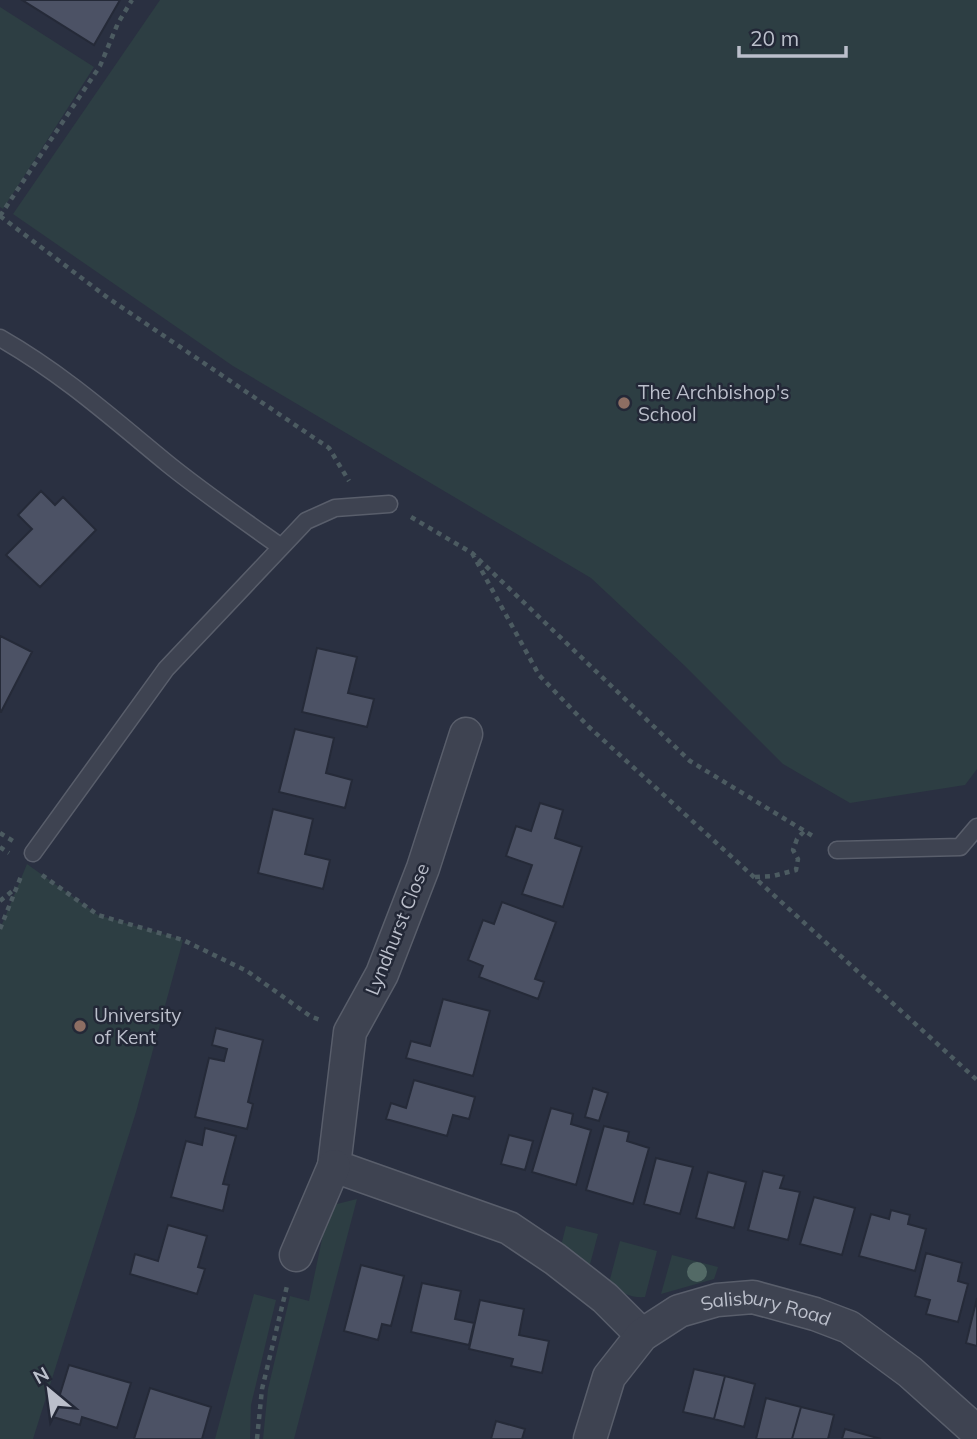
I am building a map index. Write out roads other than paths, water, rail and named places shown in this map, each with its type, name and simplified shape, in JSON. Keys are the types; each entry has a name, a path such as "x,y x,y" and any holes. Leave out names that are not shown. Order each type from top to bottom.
{"street":[{"name":"Lyndhurst Close","path":"296,1255 334,1167 350,1032 382,974 423,868 466,734"},
{"path":"334,1167 509,1228 605,1298 642,1335"},
{"name":"Salisbury Road","path":"590,1439 609,1377 642,1335 679,1311 717,1300 753,1297 785,1304 849,1327 910,1371 977,1432"}],"lane":[{"path":"0,338 31,355 104,409 169,464 281,547"},
{"path":"30,858 166,670 306,521 335,508 389,504"},
{"path":"837,850 960,847 977,827"}],"place":[{"name":"The Archbishop's School","path":"624,403"},
{"name":"University of Kent","path":"80,1026"}]}
